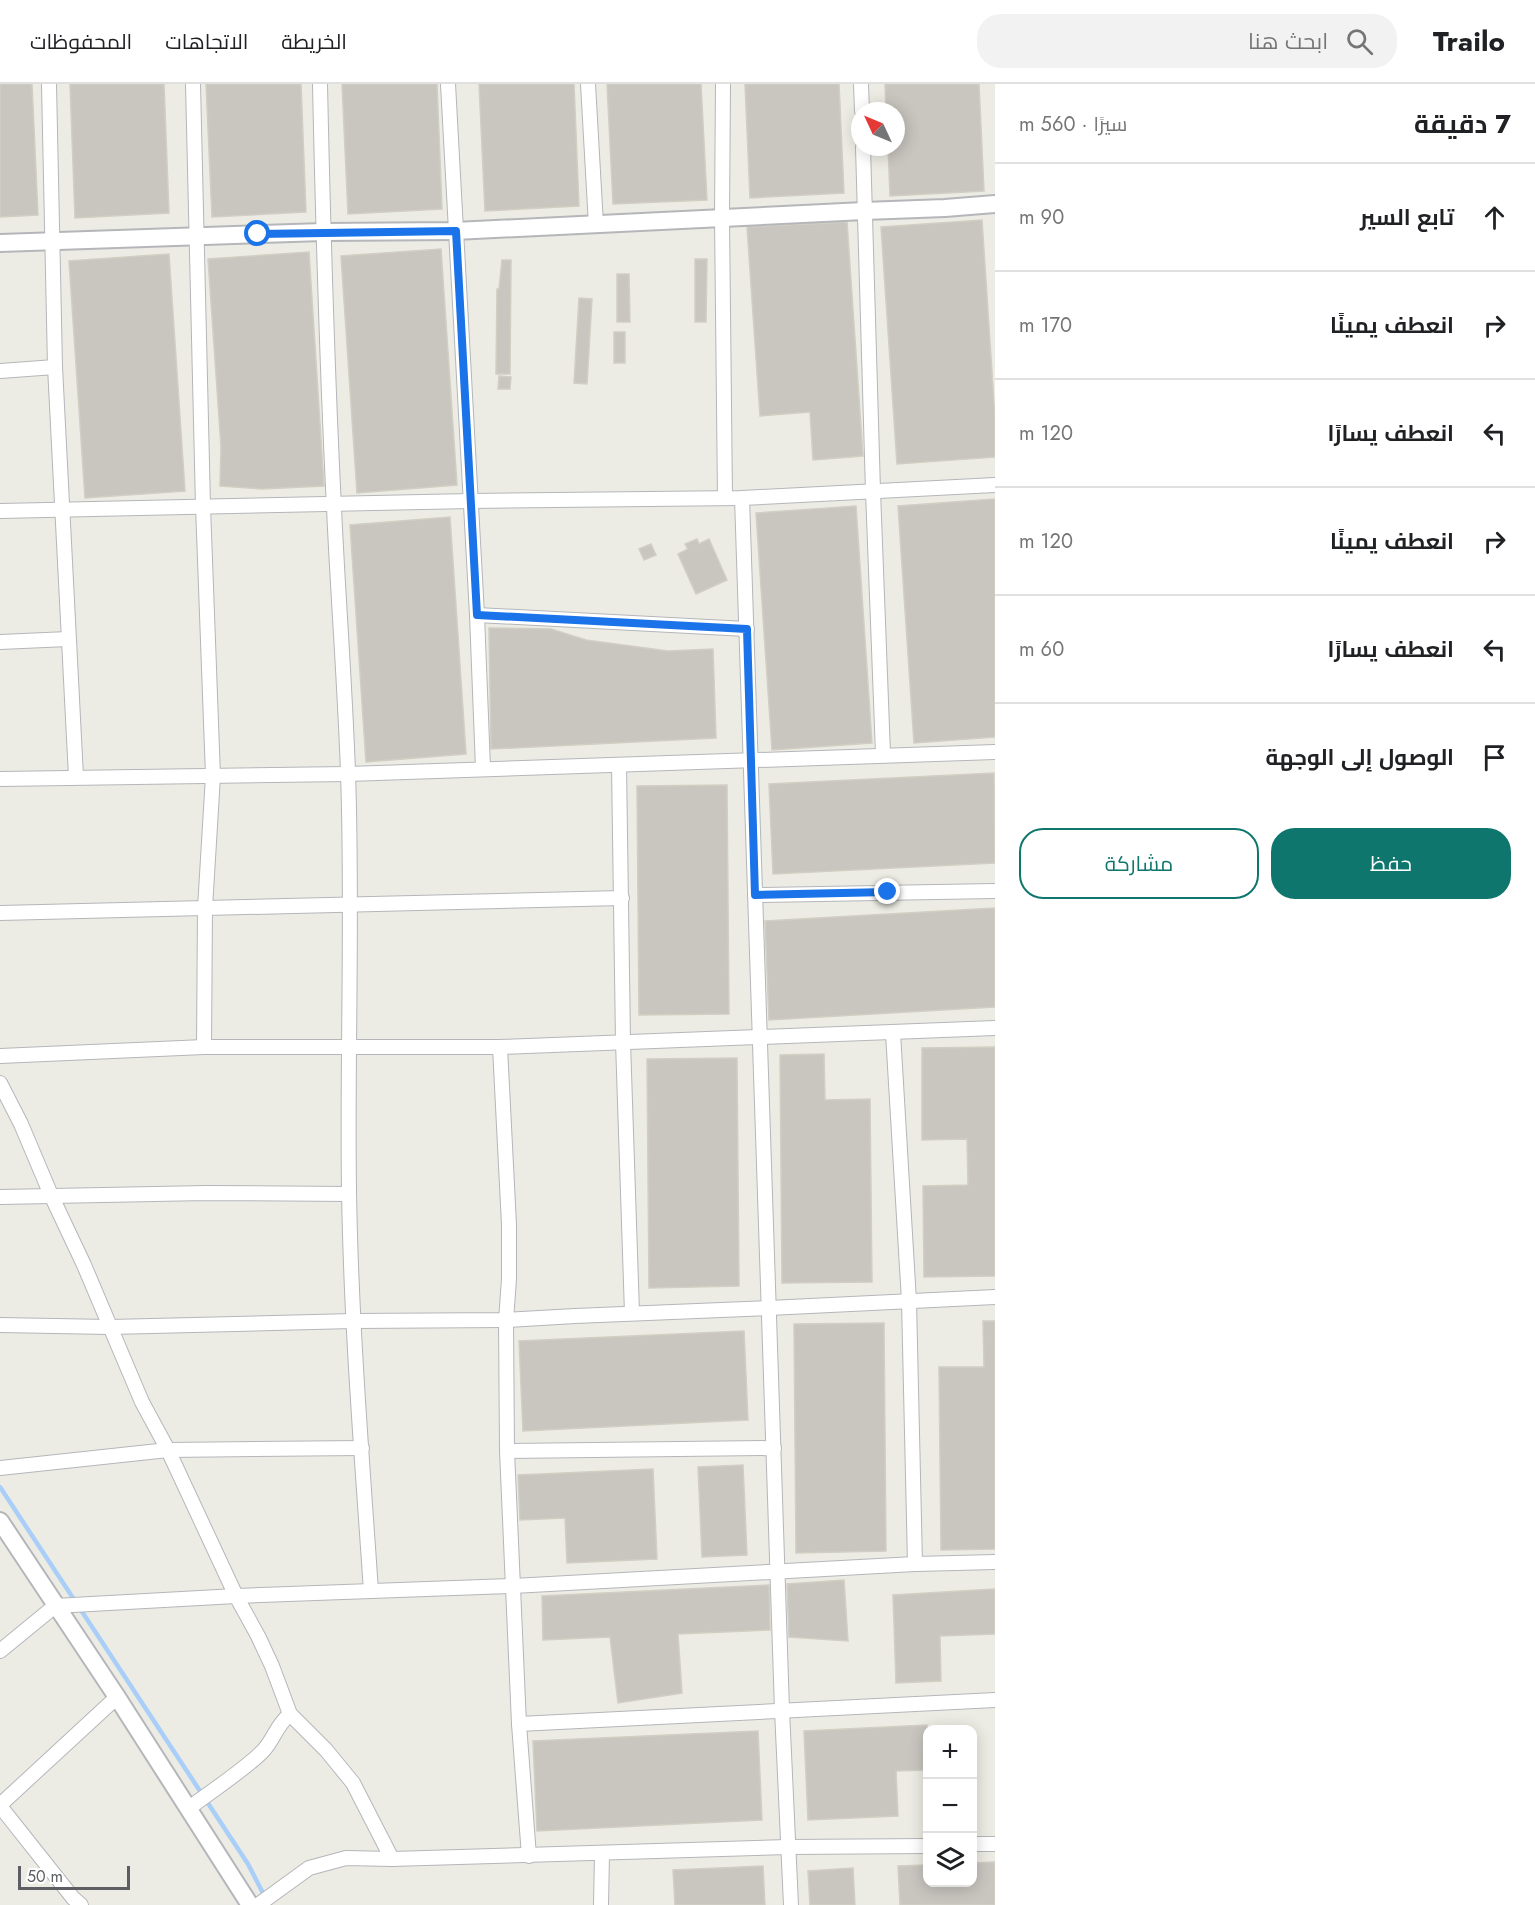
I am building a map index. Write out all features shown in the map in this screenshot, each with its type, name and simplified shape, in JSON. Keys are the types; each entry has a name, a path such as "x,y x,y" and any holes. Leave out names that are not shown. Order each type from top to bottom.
{"street":[{"path":"49,84 55,367 76,777"},
{"path":"193,84 203,506 213,776 204,908 204,1047"},
{"path":"320,84 323,232 334,505 348,774 349,1194 353,1321 371,1591"},
{"path":"448,84 477,615 483,768"},
{"path":"588,84 596,225"},
{"path":"723,84 725,498"},
{"path":"861,84 862,102"},
{"path":"863,156 883,754"},
{"path":"0,243 323,232 456,231 995,204"},
{"path":"0,371 55,367"},
{"path":"0,511 742,498 995,485"},
{"path":"742,498 777,1573 791,1905"},
{"path":"477,615 747,629"},
{"path":"0,642 68,639"},
{"path":"0,779 348,774 883,754 995,752"},
{"path":"619,765 623,1042 632,1313"},
{"path":"755,895 995,891"},
{"path":"0,913 622,898"},
{"path":"0,1056 204,1047 500,1047 995,1028"},
{"path":"893,1033 909,1301 915,1564"},
{"path":"500,1047 509,1279 506,1320 507,1452 519,1724 529,1856"},
{"path":"0,1083 21,1124 84,1265 142,1402 168,1450 236,1596 272,1666 290,1714 326,1750 353,1783 392,1859"},
{"path":"0,1197 349,1194"},
{"path":"0,1325 110,1327 506,1320 995,1296"},
{"path":"0,1468 168,1450 362,1448"},
{"path":"507,1452 774,1448"},
{"path":"0,1521 117,1697 249,1905"},
{"path":"0,1651 55,1606 995,1562"},
{"path":"73,1903 0,1805 117,1697"},
{"path":"519,1724 995,1700"},
{"path":"188,1809 259,1755 271,1742 277,1728 290,1714"},
{"path":"977,1844 995,1844"},
{"path":"258,1905 309,1868 346,1858 392,1859 788,1847 923,1846"},
{"path":"601,1905 602,1854"}],"building":[{"path":"0,84 32,84 38,215 0,217"},
{"path":"70,84 164,84 169,213 75,218"},
{"path":"206,84 301,84 306,212 212,217"},
{"path":"342,84 437,84 442,209 348,214"},
{"path":"479,84 574,84 579,206 485,211"},
{"path":"607,84 701,84 707,200 613,204"},
{"path":"745,84 839,84 844,193 750,198"},
{"path":"885,84 979,84 984,191 890,196 888,156 905,156 905,102 886,102"},
{"path":"982,220 995,418 995,457 897,464 881,227"},
{"path":"847,222 863,456 813,460 810,412 760,416 747,227"},
{"path":"441,249 457,485 357,493 341,256"},
{"path":"309,252 324,486 262,489 220,486 221,447 208,259"},
{"path":"169,254 185,491 85,498 69,261"},
{"path":"695,259 707,259 706,322 695,322"},
{"path":"502,260 511,260 510,374 496,374 497,289 499,289"},
{"path":"617,274 629,274 630,322 617,322"},
{"path":"579,298 592,299 587,384 574,383"},
{"path":"614,332 625,332 625,363 614,363"},
{"path":"499,376 511,377 510,389 498,389"},
{"path":"995,499 995,737 914,743 898,506"},
{"path":"856,506 872,743 772,750 756,513"},
{"path":"450,517 466,754 366,762 350,525"},
{"path":"697,539 699,544 709,539 727,580 696,594 678,554 688,549 685,544"},
{"path":"651,544 656,555 644,560 639,549"},
{"path":"489,628 551,629 586,640 668,651 713,649 716,738 491,749"},
{"path":"994,773 995,863 773,874 769,784"},
{"path":"727,785 729,1014 639,1015 637,786"},
{"path":"995,908 995,1007 769,1020 765,921"},
{"path":"995,1047 995,1276 924,1277 923,1186 968,1185 967,1139 922,1140 922,1048"},
{"path":"824,1054 825,1100 870,1099 872,1282 782,1283 780,1055"},
{"path":"737,1058 739,1286 649,1288 647,1059"},
{"path":"983,1321 995,1321 995,1549 941,1550 939,1367 984,1367"},
{"path":"884,1323 886,1551 796,1553 794,1324"},
{"path":"744,1331 748,1420 523,1431 519,1341"},
{"path":"743,1465 747,1555 702,1557 698,1467"},
{"path":"653,1469 657,1559 567,1563 565,1518 520,1520 518,1475"},
{"path":"844,1580 848,1641 789,1637 787,1584"},
{"path":"769,1585 770,1630 678,1634 682,1693 618,1703 610,1637 543,1640 542,1596"},
{"path":"995,1589 995,1634 940,1636 941,1681 896,1683 893,1595"},
{"path":"923,1725 923,1770 896,1771 898,1816 808,1820 804,1731"},
{"path":"758,1731 762,1820 537,1831 533,1741"},
{"path":"995,1862 995,1905 900,1905 898,1866 923,1865 923,1887 977,1887 977,1863"},
{"path":"763,1866 765,1905 675,1905 673,1870"},
{"path":"853,1868 855,1905 810,1905 808,1871"}],"waterway":[{"path":"0,1487 248,1864 265,1897"}],"route":[{"path":"258,234 456,231 477,615 747,629 755,895 888,892"}]}
